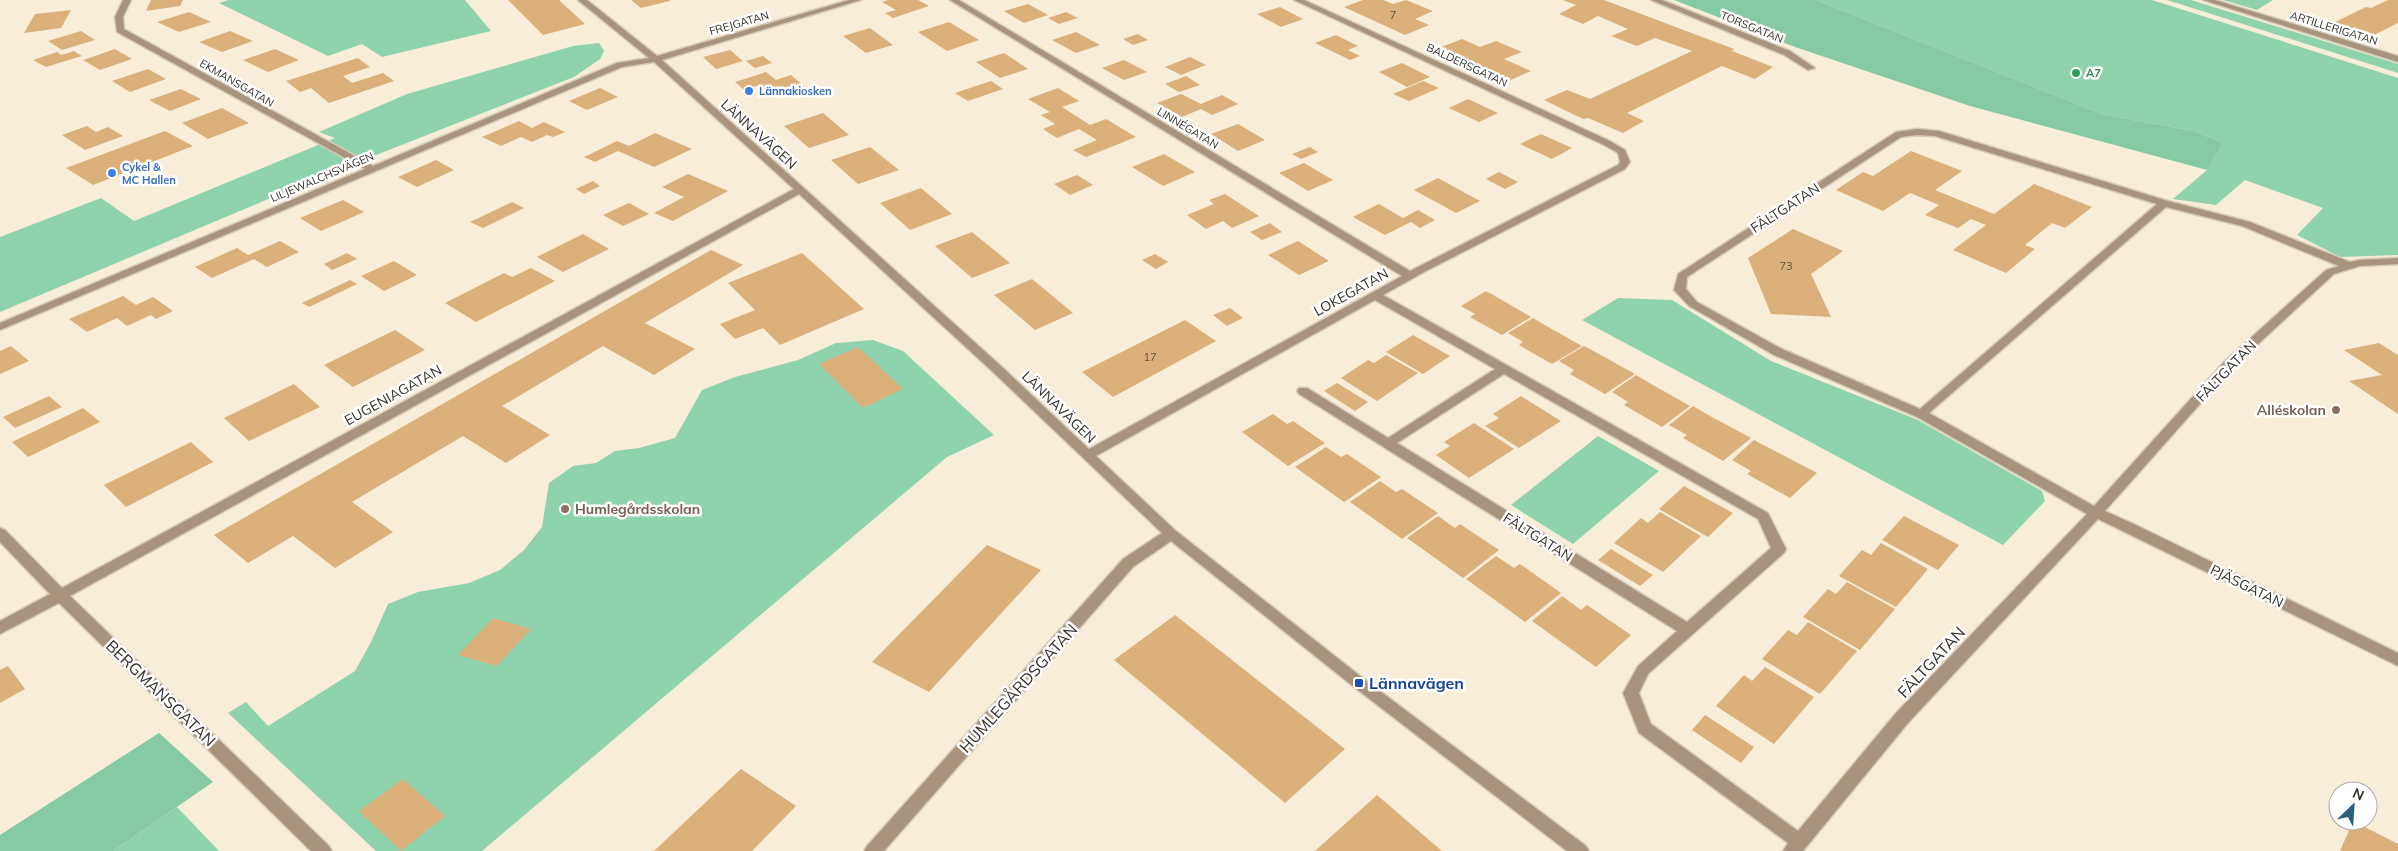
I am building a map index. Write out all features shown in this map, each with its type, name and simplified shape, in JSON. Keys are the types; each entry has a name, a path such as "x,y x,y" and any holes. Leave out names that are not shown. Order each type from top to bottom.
{"street":[{"name":"EKMANSGATAN","path":"127,0 119,17 120,30 301,132 372,169"},
{"name":"LÄNNAVÄGEN","path":"582,0 656,59 997,369 1171,534 1359,683 1580,851"},
{"name":"FREJGATAN","path":"656,59 857,0"},
{"name":"LINNÉGATAN","path":"954,0 1410,276"},
{"name":"BALDERSGATAN","path":"1298,0 1607,143 1625,156"},
{"name":"TORSGATAN","path":"1655,0 1787,53 1811,68"},
{"name":"ARTILLERIGATAN","path":"2207,0 2398,59"},
{"name":"LILJEWALCHSVÄGEN","path":"0,327 620,65 656,59"},
{"name":"FÄLTGATAN","path":"2096,513 1921,414 1778,352 1692,304 1680,290 1682,276 1899,134 1917,132 1936,133 2164,204 2246,224 2350,266"},
{"name":"LOKEGATAN","path":"1087,455 1410,276 1622,167 1625,156"},
{"name":"EUGENIAGATAN","path":"0,628 800,190"},
{"path":"1921,414 2164,204"},
{"name":"FÄLTGATAN","path":"1375,295 1763,516 1779,549 1643,670 1631,693 1646,728 1795,846 1902,718 2096,513 2228,365 2330,272 2359,263 2398,262"},
{"path":"1387,444 1503,369"},
{"name":"FÄLTGATAN","path":"1303,391 1688,630"},
{"name":"PJÄSGATAN","path":"2096,513 2133,529 2398,660"},
{"name":"BERGMANSGATAN","path":"0,533 60,595 323,851"},
{"name":"HUMLEGÅRDSGATAN","path":"873,851 1128,563 1171,534"}],"green space":[{"path":"229,0 465,0 491,31 382,57 362,44 328,56 219,3"},
{"path":"1674,0 1816,0 2105,115 2194,131 2223,143 2207,170 1970,106 1795,47"},
{"path":"1816,0 2152,0 2398,78 2398,255 2340,257 2297,235 2323,208 2245,180 2216,205 2173,199 2207,170 2223,143 2194,131 2105,115"},
{"path":"2167,0 2191,0 2398,64 2398,73"},
{"path":"2223,0 2273,0 2257,10"},
{"path":"599,43 604,51 600,59 574,77 323,176 0,312 0,237 101,198 134,221 335,138 319,132 407,94 573,46"},
{"path":"1618,298 1672,300 1771,361 1918,420 2042,491 2045,501 2003,545 1582,320"},
{"path":"873,340 903,351 994,435 947,457 482,851 376,851 228,713 246,702 268,726 355,671 371,642 388,604 418,592 469,583 500,570 524,550 542,527 549,483 573,466 596,463 615,451 639,448 675,438 702,390 735,377 798,360 836,343"},
{"path":"1598,436 1659,471 1573,544 1511,505"},
{"path":"159,733 213,782 113,851 0,851 0,835"},
{"path":"177,807 219,851 113,851"}],"building":[{"path":"151,0 183,0 180,6 146,11"},
{"path":"508,0 559,0 585,24 543,35"},
{"path":"631,0 670,0 670,1 641,8"},
{"path":"888,0 918,0 929,6 893,18 885,13 896,10 882,2"},
{"path":"1363,0 1383,0 1393,4 1406,0 1433,11 1415,19 1429,25 1405,35 1344,7"},
{"path":"1563,0 1604,0 1734,49 1732,51 1773,67 1755,79 1722,66 1627,113 1644,121 1623,133 1588,118 1583,119 1544,100 1567,90 1590,99 1692,51 1655,38 1637,46 1611,36 1628,29 1598,16 1583,24 1559,14 1576,5"},
{"path":"2388,0 2398,0 2398,23 2374,35 2335,22 2366,7 2371,8"},
{"path":"1028,4 1048,15 1024,23 1004,11"},
{"path":"1280,7 1303,19 1281,27 1257,14"},
{"path":"71,10 61,28 24,33 35,14"},
{"path":"189,12 211,22 179,32 157,22"},
{"path":"1066,12 1078,18 1059,24 1048,18"},
{"path":"949,22 979,40 947,51 918,32"},
{"path":"870,28 893,45 866,53 843,36"},
{"path":"81,31 95,40 62,50 48,41"},
{"path":"230,31 253,41 222,52 199,42"},
{"path":"1076,32 1100,45 1076,53 1052,40"},
{"path":"1138,34 1148,40 1133,45 1123,39"},
{"path":"1336,35 1358,46 1348,50 1360,56 1350,60 1315,43"},
{"path":"1462,39 1480,47 1496,41 1522,52 1504,59 1531,71 1506,82 1436,49"},
{"path":"115,49 132,59 100,70 83,60"},
{"path":"275,49 299,60 268,72 243,60"},
{"path":"730,50 743,61 716,69 703,57"},
{"path":"74,51 82,56 46,67 33,60 57,52 61,55"},
{"path":"1004,53 1028,69 1000,78 976,62"},
{"path":"763,56 772,63 755,68 746,61"},
{"path":"1190,57 1206,65 1181,75 1165,67"},
{"path":"358,58 370,67 343,76 352,83 383,73 394,81 329,103 311,88 300,92 286,81"},
{"path":"1124,60 1147,72 1124,80 1102,68"},
{"path":"1402,63 1430,77 1407,87 1379,72"},
{"path":"148,69 166,79 130,92 112,81"},
{"path":"766,72 776,80 791,75 805,87 771,98 756,86 744,90 735,82"},
{"path":"1186,76 1200,85 1179,92 1165,84"},
{"path":"991,81 1003,89 968,101 955,93"},
{"path":"1423,81 1439,88 1409,101 1393,94"},
{"path":"600,88 618,97 587,110 569,101"},
{"path":"1058,88 1079,101 1062,107 1090,125 1106,119 1136,137 1086,157 1073,150 1097,140 1079,129 1057,138 1043,129 1055,124 1041,115 1050,112 1028,99"},
{"path":"181,89 201,99 170,111 149,100"},
{"path":"1181,94 1201,104 1222,95 1238,104 1212,115 1201,109 1182,117 1157,103"},
{"path":"1468,99 1498,113 1479,122 1449,108"},
{"path":"222,108 249,123 208,139 182,123"},
{"path":"823,113 849,135 809,148 784,126"},
{"path":"519,121 532,128 544,122 565,132 553,137 547,135 532,142 521,137 501,146 482,137"},
{"path":"1238,124 1265,140 1238,151 1211,134"},
{"path":"87,126 96,132 108,127 123,136 85,150 62,135"},
{"path":"165,131 193,146 93,185 66,168"},
{"path":"655,133 692,149 654,167 618,151 595,162 584,157 617,141 629,146"},
{"path":"1541,134 1572,148 1552,159 1520,144"},
{"path":"870,147 899,170 858,184 831,160"},
{"path":"1310,147 1318,152 1301,159 1292,154"},
{"path":"1911,151 1962,171 1935,190 1994,214 2034,184 2092,207 2065,228 2052,223 2025,245 2035,249 2006,273 1953,250 1986,225 1971,219 1958,228 1925,215 1939,205 1910,193 1883,211 1836,190 1863,172 1873,176"},
{"path":"1164,154 1195,172 1163,186 1132,167"},
{"path":"436,160 454,170 417,187 398,177"},
{"path":"1304,163 1333,180 1308,191 1279,173"},
{"path":"1499,172 1518,182 1505,189 1486,179"},
{"path":"688,174 728,191 673,221 654,213 684,197 662,187"},
{"path":"1077,175 1093,185 1070,195 1054,184"},
{"path":"1438,178 1480,201 1456,213 1414,190"},
{"path":"593,181 600,186 584,194 576,189"},
{"path":"921,188 952,214 910,230 880,203"},
{"path":"1225,194 1259,216 1232,228 1223,221 1206,229 1187,215 1214,204 1209,200"},
{"path":"343,200 364,212 321,231 300,218"},
{"path":"512,202 524,208 483,228 470,222"},
{"path":"629,203 649,214 623,226 603,215"},
{"path":"1379,204 1403,218 1418,210 1435,220 1420,228 1411,222 1385,235 1353,217"},
{"path":"1270,223 1282,232 1262,240 1250,232"},
{"path":"1793,229 1843,251 1811,274 1831,317 1771,314 1748,258"},
{"path":"972,232 1010,263 972,278 935,246"},
{"path":"583,234 609,249 563,272 537,257"},
{"path":"280,241 299,252 267,267 254,259 212,278 195,267 237,248 248,255"},
{"path":"1298,241 1329,261 1299,275 1268,255"},
{"path":"711,250 743,265 645,323 695,349 654,375 603,346 502,406 550,435 506,463 463,436 352,502 393,532 335,568 293,536 248,563 214,535"},
{"path":"347,253 357,259 332,270 324,264"},
{"path":"802,253 864,309 780,345 763,328 735,339 720,324 755,310 728,283"},
{"path":"1155,254 1168,262 1156,269 1142,260"},
{"path":"394,261 417,275 384,291 361,276"},
{"path":"531,268 555,281 476,322 445,303 504,273 512,277"},
{"path":"1032,279 1073,313 1035,330 994,295"},
{"path":"350,280 357,284 309,307 302,303"},
{"path":"1486,291 1531,317 1502,335 1470,317 1475,314 1461,306"},
{"path":"123,296 136,305 153,297 173,311 156,319 151,315 127,326 117,318 87,332 69,319"},
{"path":"1230,308 1243,318 1227,326 1213,315"},
{"path":"1533,318 1582,346 1552,364 1519,345 1523,342 1508,333"},
{"path":"1185,320 1216,341 1113,397 1082,372"},
{"path":"395,330 425,350 353,387 324,365"},
{"path":"1413,335 1450,356 1423,374 1386,352"},
{"path":"2379,343 2398,355 2398,414 2349,381 2382,375 2344,350"},
{"path":"11,346 29,361 0,374 0,351"},
{"path":"1584,346 1635,374 1605,394 1570,374 1574,370 1559,361"},
{"path":"858,347 903,389 863,408 819,364"},
{"path":"1386,355 1418,373 1377,401 1341,378 1368,360 1374,363"},
{"path":"1636,375 1690,406 1662,427 1624,405 1628,402 1612,392"},
{"path":"1337,383 1368,402 1355,411 1324,391"},
{"path":"294,384 320,407 249,441 224,418"},
{"path":"49,396 62,407 15,428 3,417"},
{"path":"1521,396 1561,421 1519,448 1485,426 1499,418 1493,414"},
{"path":"1693,406 1751,438 1723,461 1683,438 1687,435 1669,425"},
{"path":"83,408 100,422 28,457 12,442"},
{"path":"1273,414 1287,424 1293,421 1325,443 1288,466 1242,432"},
{"path":"1474,423 1514,449 1469,478 1436,455 1450,446 1444,442"},
{"path":"1754,440 1817,473 1790,498 1747,474 1751,471 1732,460"},
{"path":"191,442 213,462 126,507 104,485"},
{"path":"1326,447 1341,457 1347,454 1381,477 1344,502 1295,467"},
{"path":"1380,481 1396,492 1402,489 1438,513 1402,539 1350,502"},
{"path":"1684,486 1733,513 1708,537 1659,509"},
{"path":"1660,512 1701,536 1663,572 1614,543 1641,518 1648,523"},
{"path":"1438,516 1455,528 1460,524 1499,550 1463,578 1407,538"},
{"path":"1904,516 1959,545 1938,570 1882,540"},
{"path":"1881,543 1928,569 1896,607 1839,576 1862,550 1871,555"},
{"path":"987,545 1041,570 929,692 872,662"},
{"path":"1611,549 1653,575 1640,586 1598,560"},
{"path":"1496,556 1514,568 1520,564 1561,593 1525,622 1466,579"},
{"path":"1847,582 1895,609 1860,650 1803,617 1828,589 1836,594"},
{"path":"1562,596 1581,610 1587,605 1631,635 1596,667 1532,621"},
{"path":"1175,615 1345,749 1285,803 1114,660"},
{"path":"493,618 531,629 497,666 458,655"},
{"path":"1808,622 1857,651 1820,694 1762,659 1788,630 1797,635"},
{"path":"8,666 25,689 0,703 0,670"},
{"path":"1765,667 1814,697 1774,744 1716,706 1744,675 1752,681"},
{"path":"1705,715 1754,747 1741,763 1692,730"},
{"path":"741,769 796,806 752,851 654,851"},
{"path":"403,779 445,816 401,851 359,811"},
{"path":"1377,795 1428,839 1442,851 1315,851"},
{"path":"2349,831 2373,831 2398,844 2398,851 2340,851"}],"place":[{"name":"A7","path":"2076,73"},
{"name":"Lännakiosken","path":"749,91"},
{"name":"Cykel & MC Hallen","path":"112,173"},
{"name":"Alléskolan","path":"2336,410"},
{"name":"Humlegårdsskolan","path":"565,509"},
{"name":"Lännavägen","path":"1359,683"}]}
